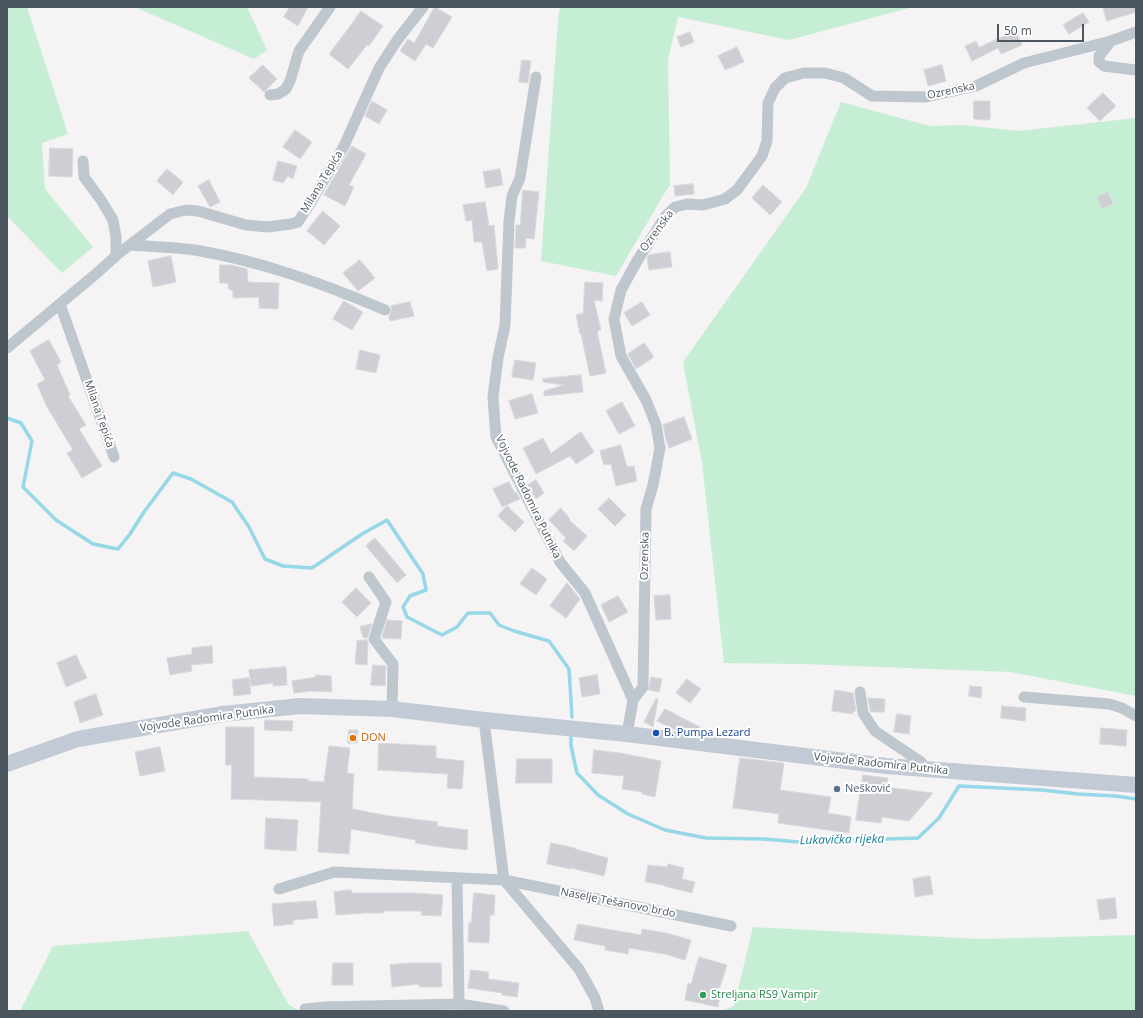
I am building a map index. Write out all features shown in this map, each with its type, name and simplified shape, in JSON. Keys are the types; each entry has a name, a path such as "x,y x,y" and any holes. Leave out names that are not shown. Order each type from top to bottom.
{"main road":[{"name":"Vojvode Radomira Putnika","path":"7,764 78,739 223,714 300,706 392,709 484,720 627,734 886,766 1136,785"}],"street":[{"path":"270,95 278,94 286,88 290,81 299,51 330,7"},
{"name":"Milana Tepića","path":"7,348 116,256 170,214 186,210 198,210 246,225 268,227 298,222 344,146 379,68 398,39 423,7"},
{"name":"Ozrenska","path":"633,700 643,687 646,509 653,485 660,448 656,425 646,400 621,356 614,319 621,290 637,261 665,217 675,207 687,204 703,205 725,199 737,190 762,156 767,142 768,104 775,88 785,78 804,73 825,73 844,78 872,96 926,97 976,86 1024,63 1111,42 1136,32"},
{"path":"1111,42 1099,56 1100,62 1104,66 1135,70"},
{"name":"Vojvode Radomira Putnika","path":"536,77 520,178 512,196 509,221 505,325 498,358 493,397 496,437 560,562 585,593 633,700"},
{"path":"83,161 84,177 101,200 113,220 116,237 116,256"},
{"path":"131,245 194,250 250,262 340,291 385,310"},
{"name":"Milana Tepića","path":"60,304 114,456"},
{"path":"369,577 386,602 374,639 393,664 392,709"},
{"path":"860,692 863,713 875,731 921,762 926,769"},
{"path":"1024,697 1109,704 1122,708 1136,716"},
{"path":"627,734 633,700"},
{"path":"484,720 504,880 579,969 595,998 599,1011"},
{"name":"Naselje Tešanovo brdo","path":"279,889 334,872 504,880 731,926"},
{"path":"457,878 459,1004"},
{"path":"305,1010 325,1007 459,1004 504,1011"}],"green space":[{"path":"7,7 27,7 68,134 42,143 45,189 93,247 62,273 7,216"},
{"path":"135,7 247,7 267,50 254,59"},
{"path":"560,7 913,7 789,40 678,17 668,60 670,184 616,276 541,261"},
{"path":"841,102 930,126 963,125 1018,131 1136,118 1136,696 1010,672 800,664 724,663 702,463 683,362 806,188"},
{"path":"753,927 980,939 1136,935 1136,1011 721,1011 734,1006"},
{"path":"248,931 288,1004 299,1011 20,1011 53,946"}],"building":[{"path":"290,7 308,7 298,26 284,17"},
{"path":"435,7 452,17 433,48 426,44 415,61 400,51 408,39 414,43"},
{"path":"1103,7 1136,7 1136,12 1107,21"},
{"path":"361,11 383,26 369,46 367,45 348,69 329,54"},
{"path":"1083,13 1089,22 1069,34 1063,25"},
{"path":"1016,31 1022,45 1001,54 998,48 972,61 965,46 976,41 979,47"},
{"path":"690,32 694,42 681,47 677,37"},
{"path":"737,47 744,62 725,70 718,56"},
{"path":"522,60 531,61 528,83 519,82"},
{"path":"263,65 277,79 264,92 249,78"},
{"path":"942,65 946,81 928,86 924,70"},
{"path":"1103,93 1116,106 1100,121 1087,108"},
{"path":"372,101 387,110 379,124 365,116"},
{"path":"974,101 990,101 990,120 974,119"},
{"path":"295,130 312,142 300,159 283,147"},
{"path":"352,146 366,154 349,185 354,187 345,206 324,195"},
{"path":"50,148 73,149 72,177 49,176"},
{"path":"278,161 297,166 293,179 288,176 283,183 273,180"},
{"path":"167,169 183,182 173,195 157,181"},
{"path":"500,169 503,185 486,188 483,172"},
{"path":"209,180 220,202 210,207 198,186"},
{"path":"693,184 694,194 675,196 674,186"},
{"path":"763,185 782,202 770,215 752,198"},
{"path":"523,190 539,192 534,239 526,238 525,248 515,248 516,225 520,225"},
{"path":"1108,192 1113,204 1102,208 1097,197"},
{"path":"485,202 489,226 494,225 498,269 487,271 482,242 474,242 472,220 466,221 463,205"},
{"path":"323,211 340,226 324,245 307,231"},
{"path":"670,252 672,267 649,270 647,258 649,255"},
{"path":"171,256 176,282 153,287 148,261"},
{"path":"360,260 375,278 358,291 343,273"},
{"path":"220,265 231,265 247,269 248,282 279,283 278,309 259,308 259,297 233,298 233,290 229,290 228,283 220,283"},
{"path":"585,282 603,283 602,301 594,300 601,330 597,331 606,373 590,376 576,315 583,313"},
{"path":"344,301 363,312 352,330 333,319"},
{"path":"410,302 414,316 390,321 389,316 392,310 391,306"},
{"path":"642,302 650,315 632,326 624,313"},
{"path":"49,340 61,362 57,365 70,395 68,396 86,425 79,429 102,466 82,478 67,453 73,450 47,407 37,384 45,380 30,351"},
{"path":"644,343 654,357 636,369 628,354"},
{"path":"360,350 380,355 376,373 356,369"},
{"path":"515,360 536,363 533,380 512,377"},
{"path":"581,375 583,392 544,396 544,391 564,385 543,382 543,379"},
{"path":"532,394 538,413 515,419 509,401"},
{"path":"622,402 635,426 619,434 606,411"},
{"path":"684,417 692,439 669,448 663,425"},
{"path":"581,432 594,452 576,464 570,456 536,474 523,448 543,438 551,453"},
{"path":"621,445 627,467 634,466 637,481 616,486 611,464 604,465 600,451"},
{"path":"536,480 544,493 536,499 528,485"},
{"path":"509,482 520,499 502,507 493,489"},
{"path":"609,498 626,515 615,526 598,509"},
{"path":"507,506 524,522 515,532 498,516"},
{"path":"561,508 570,519 569,520 587,536 574,551 563,541 566,538 549,520"},
{"path":"375,538 406,575 397,583 366,546"},
{"path":"532,568 547,579 536,595 520,584"},
{"path":"567,583 580,599 566,618 550,606"},
{"path":"356,588 371,603 357,617 342,602"},
{"path":"670,595 671,619 656,620 654,596"},
{"path":"618,596 628,612 609,622 601,605"},
{"path":"387,620 402,621 401,639 382,638"},
{"path":"372,624 367,638 363,637 360,627"},
{"path":"367,640 367,665 355,664 357,641"},
{"path":"212,646 213,663 191,665 192,671 170,675 167,658 192,654 192,648"},
{"path":"76,655 87,678 66,687 57,663"},
{"path":"373,665 386,666 385,686 371,685"},
{"path":"286,667 287,685 273,686 273,683 251,686 249,670"},
{"path":"316,675 331,676 332,692 311,691 294,693 292,681 316,677"},
{"path":"597,675 600,694 582,697 579,678"},
{"path":"651,677 662,679 659,692 649,690"},
{"path":"249,678 251,694 234,696 232,680"},
{"path":"687,679 701,689 690,703 676,693"},
{"path":"970,686 982,687 981,698 969,696"},
{"path":"835,690 853,693 856,711 853,711 853,714 832,711"},
{"path":"96,694 103,715 80,723 74,702"},
{"path":"868,698 885,699 884,712 871,712"},
{"path":"656,699 658,699 653,727 644,722"},
{"path":"1002,706 1026,708 1025,721 1001,718"},
{"path":"665,709 700,727 697,733 677,731 657,721"},
{"path":"897,714 911,716 909,734 894,732"},
{"path":"265,720 293,721 292,731 265,730"},
{"path":"226,727 254,727 254,777 308,779 308,781 324,782 329,746 350,748 347,773 354,774 352,809 389,816 438,822 437,826 468,830 467,850 415,843 416,840 351,829 349,854 318,852 321,802 231,799 232,765 226,765"},
{"path":"1101,728 1127,730 1126,746 1100,744"},
{"path":"349,730 358,730 357,743 348,743"},
{"path":"379,743 436,746 436,758 464,761 462,789 447,788 448,774 378,770"},
{"path":"160,747 165,771 140,776 135,752"},
{"path":"594,750 620,753 661,761 655,797 642,794 642,792 622,789 624,776 592,773"},
{"path":"740,758 784,763 780,790 831,797 828,813 851,817 849,833 778,823 779,814 733,808"},
{"path":"517,759 552,759 552,783 516,783"},
{"path":"863,775 888,778 886,787 933,793 909,821 882,817 881,823 856,820"},
{"path":"266,818 298,820 296,851 265,849"},
{"path":"551,843 575,848 608,858 604,876 547,864"},
{"path":"668,864 684,868 682,879 695,882 692,893 664,885 645,882 648,865 667,867"},
{"path":"930,876 933,894 915,897 913,879"},
{"path":"351,890 352,893 415,893 443,895 441,916 421,915 422,911 383,911 383,913 336,915 334,892"},
{"path":"474,893 495,895 494,915 490,915 489,943 468,942 469,922 471,923"},
{"path":"1115,898 1117,918 1100,920 1097,900"},
{"path":"316,901 318,918 293,920 293,924 274,926 272,904"},
{"path":"578,924 641,935 642,929 666,933 691,940 685,960 664,954 629,948 628,954 605,950 605,946 574,940"},
{"path":"699,957 727,965 719,990 721,991 718,1007 685,1000 688,983 691,984"},
{"path":"333,963 353,963 353,985 332,985"},
{"path":"410,963 441,963 442,987 419,987 419,984 392,987 390,965"},
{"path":"471,970 489,972 488,979 519,983 517,997 502,995 502,993 468,988"}],"waterway":[{"name":"Lukavička rijeka","path":"7,418 21,423 32,441 23,487 56,520 93,544 118,549 173,473 191,479 232,502 249,527 265,559 283,566 312,568 362,534 387,520 423,574 426,590 410,596 403,607 407,617 442,635 457,627 468,613 490,613 499,625 549,641 569,669 572,717"},
{"name":"Lukavička rijeka","path":"571,736 571,746 577,773 598,795 628,814 665,830 706,838 764,839 799,842 918,838 939,818 959,786 1042,790 1136,799"}],"place":[{"name":"B. Pumpa Lezard","path":"656,733"},
{"name":"DON","path":"353,738"},
{"name":"Nešković","path":"837,789"},
{"name":"Streljana RS9 Vampir","path":"703,995"}]}
